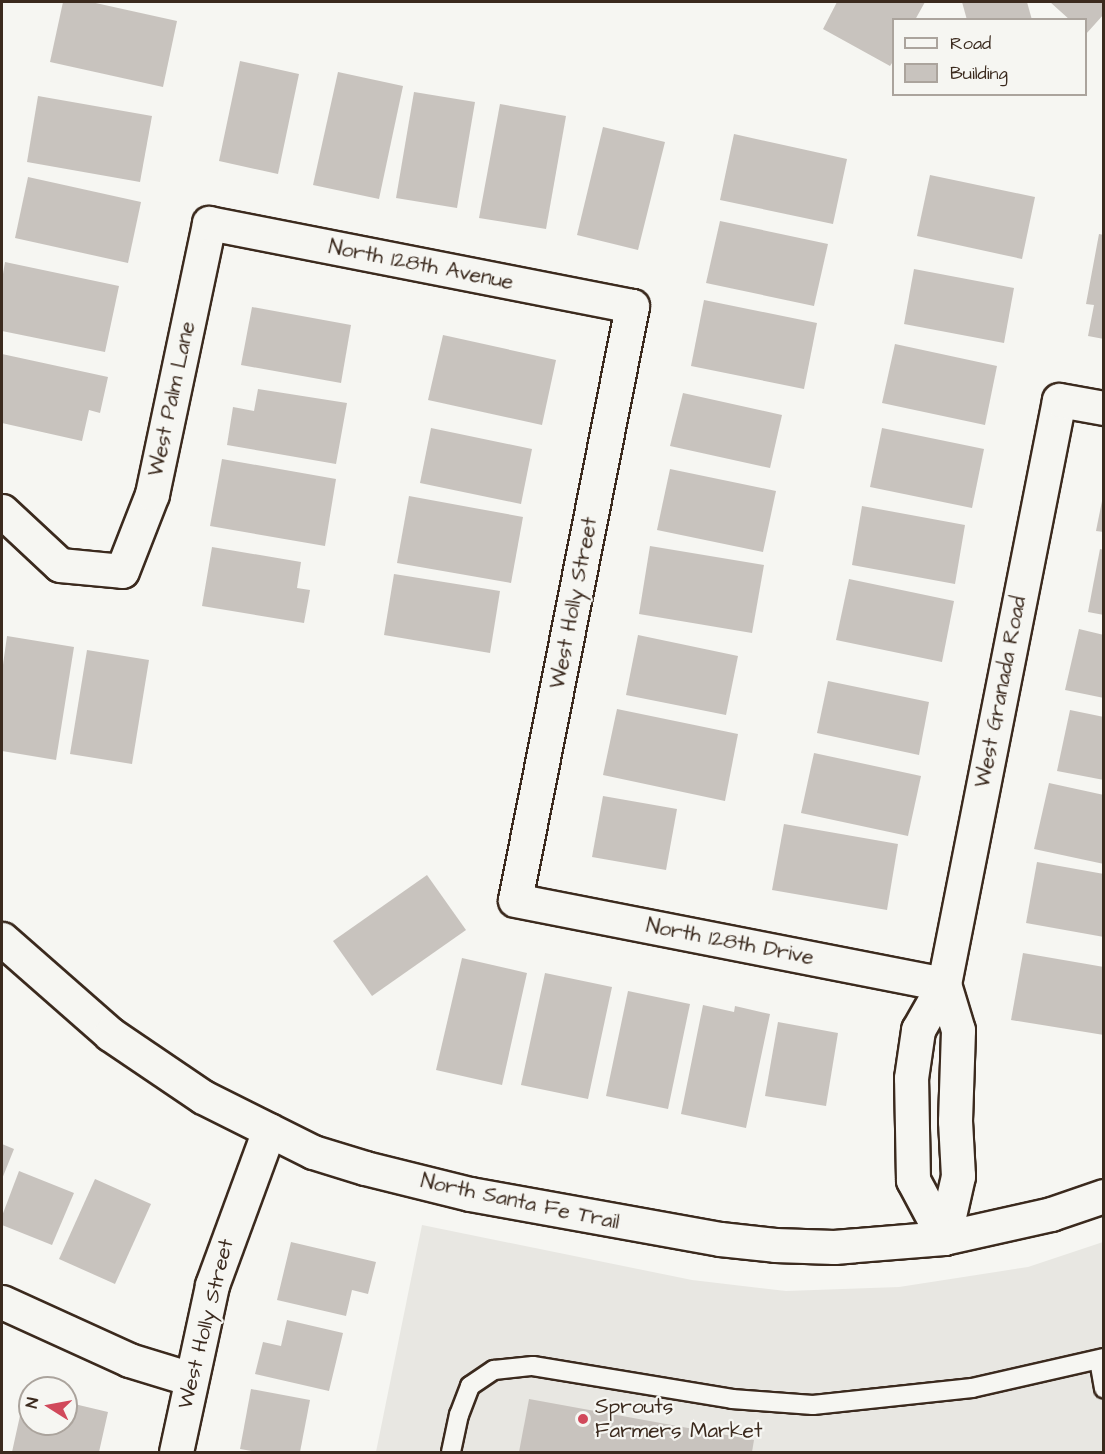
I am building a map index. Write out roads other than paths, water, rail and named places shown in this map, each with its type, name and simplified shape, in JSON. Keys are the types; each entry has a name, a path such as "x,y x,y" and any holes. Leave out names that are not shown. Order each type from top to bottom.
{"street":[{"name":"North 128th Avenue","path":"209,223 632,306"},
{"name":"West Palm Lane","path":"2,511 60,565 122,571 152,494 209,223"},
{"name":"West Holly Street","path":"515,900 632,306"},
{"name":"West Granada Road","path":"944,1238 914,1180 910,1113 911,1078 918,1030 944,984 1059,400 1104,408"},
{"name":"North 128th Drive","path":"515,900 944,984"},
{"name":"North Santa Fe Trail","path":"2,939 110,1034 152,1065 203,1097 313,1152 365,1168 470,1194 720,1239 775,1245 834,1247 944,1238 1051,1214 1104,1196"},
{"name":"West Granada Road","path":"944,984 958,1030 955,1121 958,1176 944,1238"},
{"name":"West Holly Street","path":"176,1452 215,1275 269,1130"},
{"path":"2,1302 129,1360 191,1379"}],"lane":[{"path":"451,1452 459,1415 470,1386 494,1370 533,1366 732,1399 813,1406 972,1388 1101,1359 1104,1389"}],"place":[{"name":"Sprouts Farmers Market","path":"583,1419"}]}
